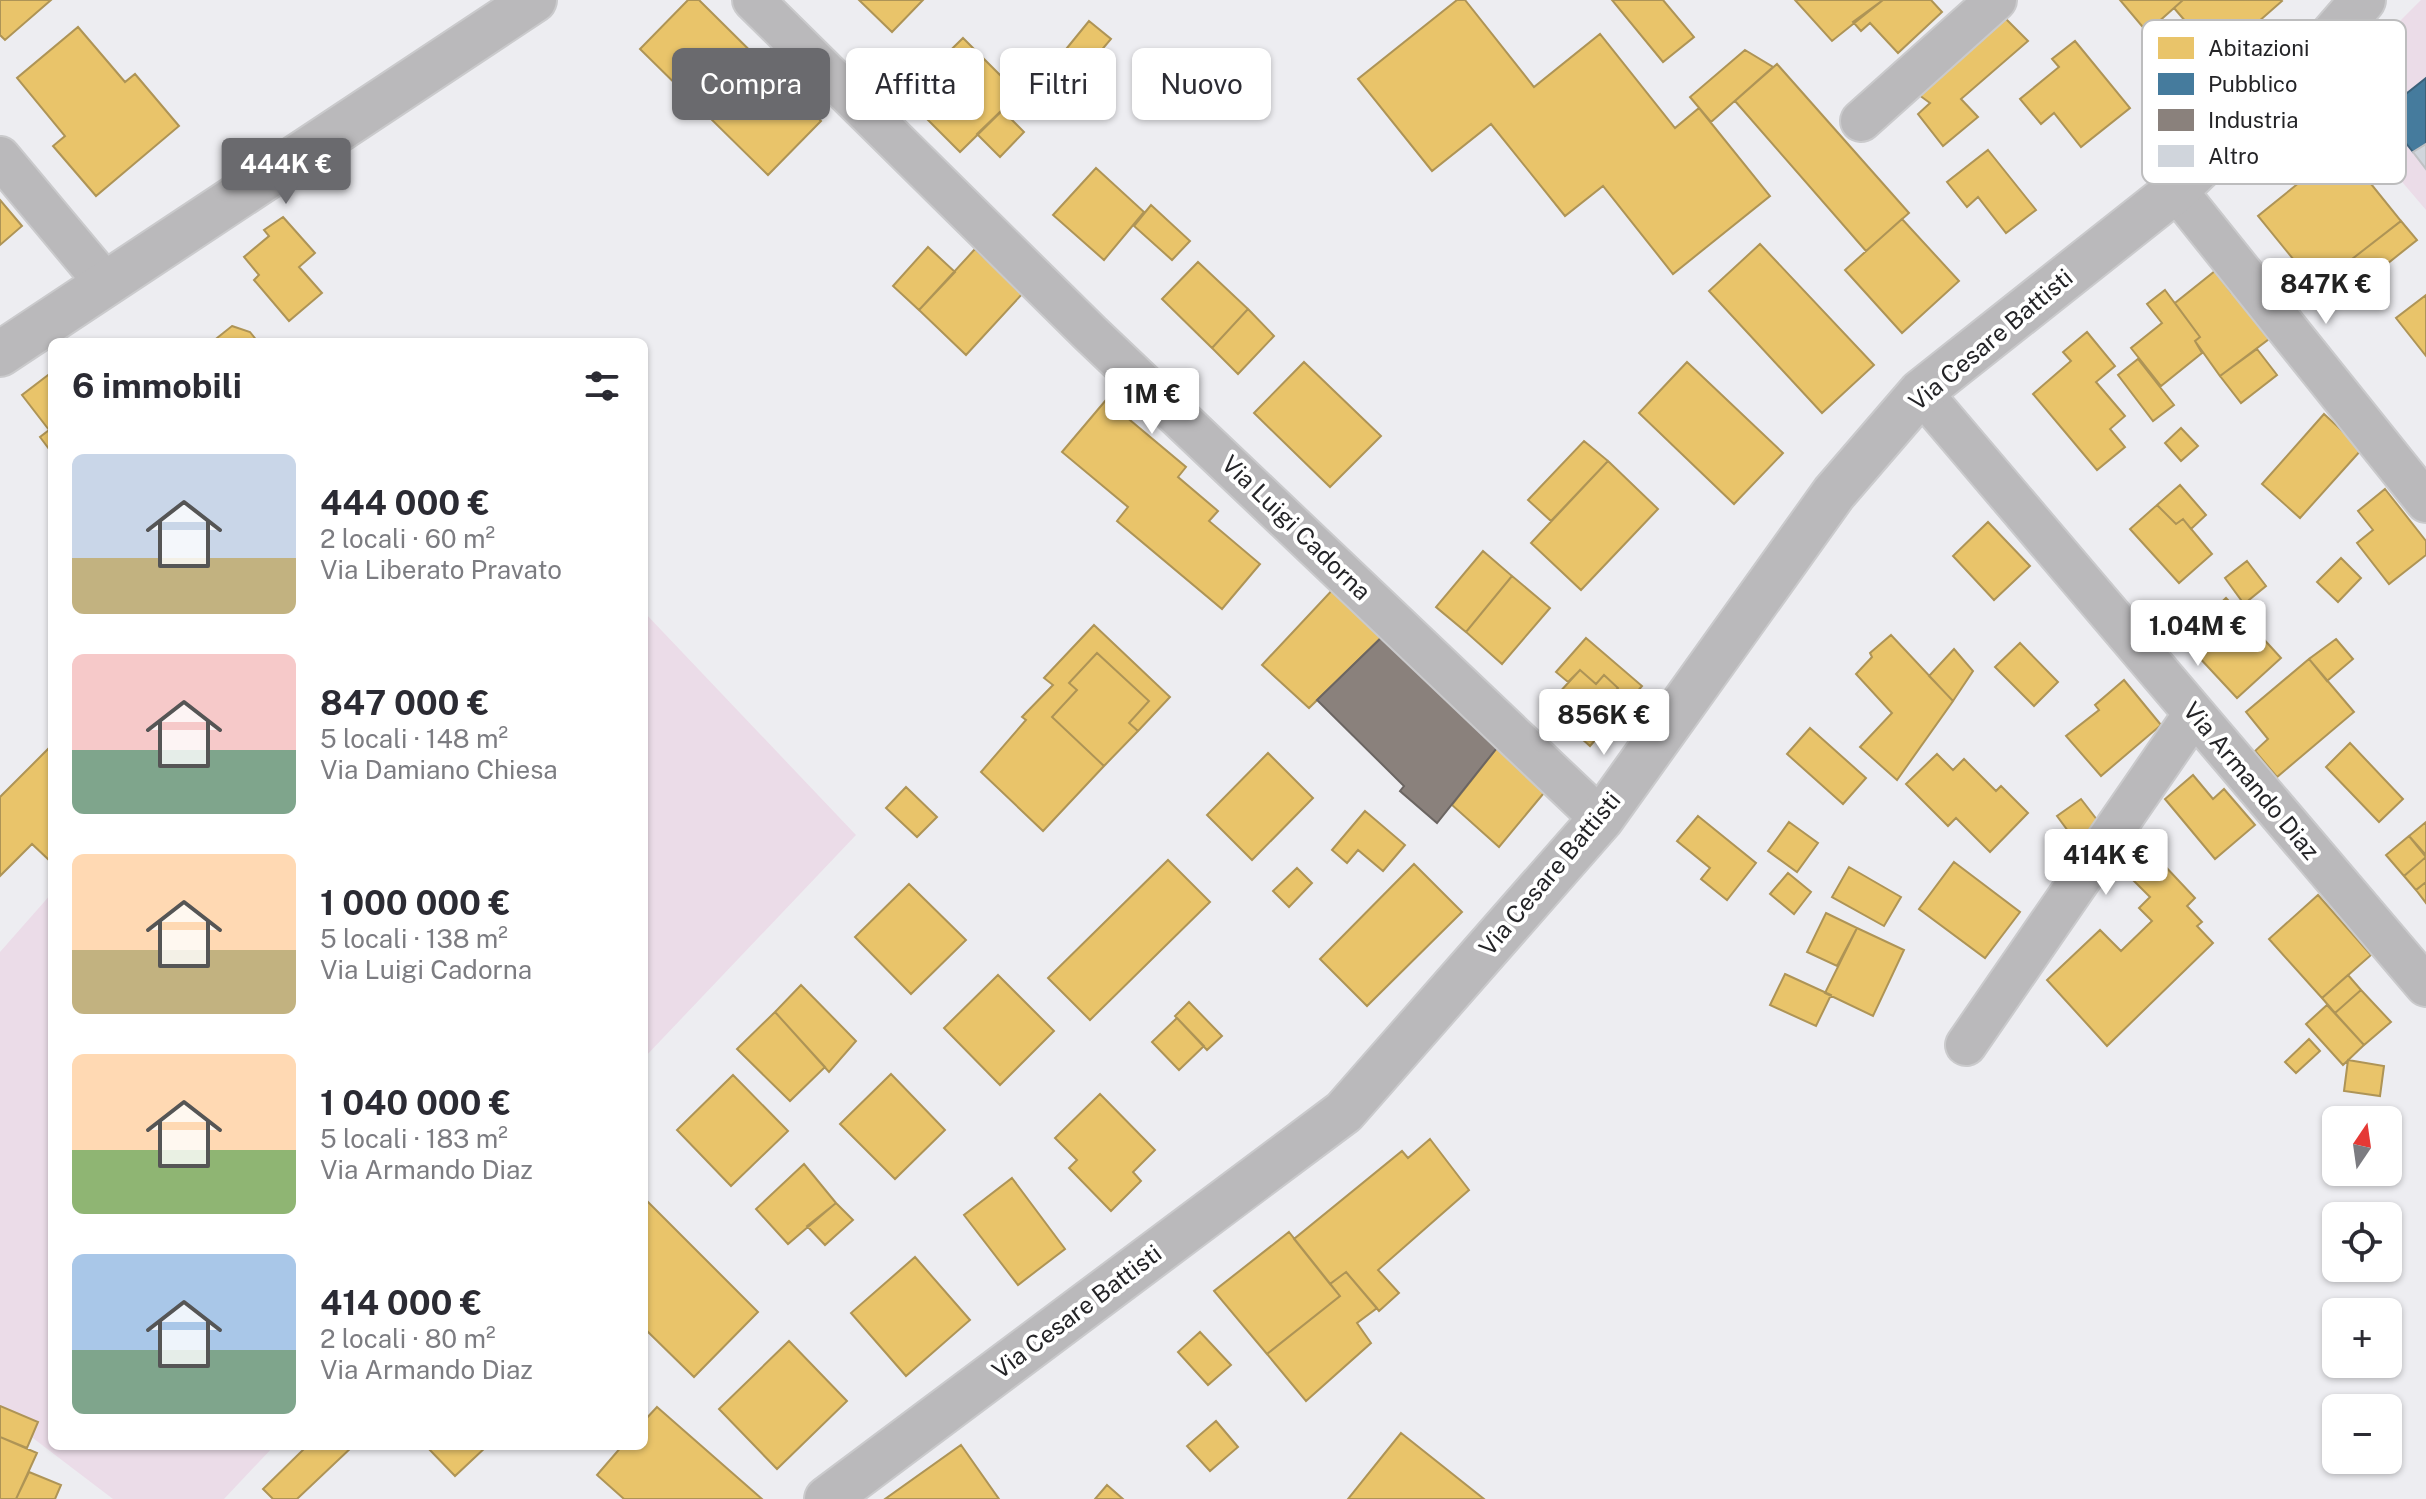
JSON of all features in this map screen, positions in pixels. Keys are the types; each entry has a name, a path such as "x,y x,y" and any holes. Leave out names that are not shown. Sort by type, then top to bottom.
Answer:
{"street":[{"path":"0,354 534,0"},
{"name":"Via Luigi Cadorna","path":"753,0 1090,333 1601,819"},
{"path":"1861,121 1996,0"},
{"name":"Via Cesare Battisti","path":"2346,20 2363,0"},
{"path":"0,157 106,284"},
{"name":"Via Cesare Battisti","path":"827,1499 1344,1112 1601,819 1834,493 1921,392 2182,184"},
{"path":"2176,190 2426,502"},
{"name":"Via Armando Diaz","path":"1921,392 2426,986"},
{"path":"1966,1045 2194,714"}],"shaded area":[{"path":"2421,0 2426,0 2426,210 2404,184 2406,20 2401,20"},
{"path":"648,616 856,835 648,1054"},
{"path":"48,898 48,1450 0,1413 0,952"},
{"path":"49,1450 270,1450 224,1499 113,1499"}],"building: Abitazioni":[{"path":"0,0 51,0 5,40 0,35"},
{"path":"688,0 699,0 747,48 672,48 672,80 640,49"},
{"path":"859,0 923,0 892,32"},
{"path":"1457,0 1465,0 1534,87 1600,34 1675,128 1699,108 1770,196 1673,274 1603,186 1565,216 1491,124 1432,171 1358,79"},
{"path":"1612,0 1663,0 1694,37 1663,62"},
{"path":"1795,0 1883,0 1832,41"},
{"path":"1883,0 1931,0 1942,12 1898,53 1870,23 1861,31 1853,22"},
{"path":"2120,0 2183,0 2160,20 2142,20 2142,26"},
{"path":"2183,0 2282,1 2260,20 2184,20 2174,8"},
{"path":"2005,18 2028,41 1961,99 1978,117 1943,146 1918,114 1930,103 1919,95"},
{"path":"1089,21 1111,39 1103,48 1067,48"},
{"path":"78,27 125,82 135,74 179,126 96,196 53,146 65,136 17,78"},
{"path":"963,38 973,48 953,48"},
{"path":"2075,41 2130,108 2081,147 2054,113 2041,124 2020,99 2059,67 2052,59"},
{"path":"1745,50 1773,67 1711,122 1690,97"},
{"path":"984,59 1000,75 1000,113 960,152 928,120 984,120"},
{"path":"1777,64 1909,213 1866,251 1735,101"},
{"path":"1000,112 1000,120 1012,120 1024,132 1000,157 977,134"},
{"path":"712,120 820,120 768,175"},
{"path":"1988,150 2036,210 2006,233 1978,197 1967,207 1947,182"},
{"path":"1096,168 1144,212 1104,260 1053,215"},
{"path":"2298,184 2371,184 2401,221 2316,287 2258,216"},
{"path":"0,200 22,226 0,245"},
{"path":"1151,205 1190,241 1172,260 1134,226"},
{"path":"283,217 315,253 299,267 322,293 289,321 254,280 259,275 244,257 269,236 264,230"},
{"path":"1902,219 1959,281 1902,333 1845,270"},
{"path":"2401,221 2417,240 2332,308 2316,287"},
{"path":"1760,244 1874,365 1822,413 1709,291"},
{"path":"928,247 955,272 919,310 893,286"},
{"path":"975,249 1023,293 966,355 919,310"},
{"path":"1198,262 1248,309 1212,348 1162,299"},
{"path":"2215,271 2231,292 2236,288 2262,321 2258,325 2269,339 2220,376 2195,341 2200,337 2175,303"},
{"path":"2165,290 2200,337 2195,341 2202,353 2161,386 2131,348 2162,323 2147,304"},
{"path":"2426,295 2426,356 2396,318"},
{"path":"1248,309 1274,336 1238,374 1212,348"},
{"path":"232,326 250,332 255,338 217,338"},
{"path":"2087,332 2115,366 2096,382 2125,416 2110,429 2125,447 2097,470 2033,394 2071,361 2063,352"},
{"path":"2257,349 2277,375 2241,403 2220,376"},
{"path":"2138,359 2174,405 2153,421 2118,375"},
{"path":"1304,362 1381,436 1330,487 1254,413"},
{"path":"1687,362 1783,453 1734,504 1639,413"},
{"path":"48,375 48,429 22,395"},
{"path":"1106,400 1186,467 1178,477 1218,511 1209,521 1260,564 1222,609 1117,521 1128,507 1062,452"},
{"path":"2324,414 2362,449 2300,518 2262,484"},
{"path":"2181,428 2198,446 2181,461 2165,443"},
{"path":"48,431 48,448 40,437"},
{"path":"1584,441 1608,461 1551,521 1528,500"},
{"path":"1608,461 1658,509 1581,590 1531,543"},
{"path":"2180,485 2206,515 2191,529 2183,519 2176,524 2157,505"},
{"path":"2385,489 2426,541 2426,555 2389,584 2357,543 2373,530 2358,511"},
{"path":"2157,505 2176,524 2183,519 2212,554 2179,583 2130,529"},
{"path":"1988,522 2030,566 1994,600 1953,556"},
{"path":"1483,551 1512,576 1466,632 1436,607"},
{"path":"2341,558 2361,578 2338,602 2317,582"},
{"path":"2247,561 2266,586 2244,604 2225,578"},
{"path":"1512,576 1550,608 1502,664 1466,632"},
{"path":"1337,585 1386,633 1309,708 1262,665"},
{"path":"2226,598 2281,658 2237,698 2182,639"},
{"path":"1094,625 1170,697 1138,731 1129,723 1149,701 1097,653 1069,683 1077,690 1052,717 1104,766 1043,831 981,772 1026,720 1022,717 1053,685 1044,678"},
{"path":"1891,635 1953,701 1897,780 1860,747 1892,713 1856,674 1872,657 1870,653"},
{"path":"1586,638 1642,686 1623,708 1610,697 1618,688 1604,675 1596,684 1580,670 1568,682 1556,672"},
{"path":"2336,639 2353,659 2327,681 2309,659"},
{"path":"2020,643 2058,682 2034,706 1995,667"},
{"path":"1954,649 1973,671 1953,701 1929,676"},
{"path":"1097,653 1149,701 1129,723 1138,731 1104,766 1052,717 1077,690 1069,683"},
{"path":"2309,659 2354,712 2277,777 2255,751 2268,739 2246,712"},
{"path":"1580,670 1596,684 1604,675 1618,688 1610,697 1623,708 1590,746 1546,707"},
{"path":"2124,680 2161,725 2101,776 2066,736 2099,710 2095,705"},
{"path":"1810,728 1866,778 1843,804 1787,754"},
{"path":"2350,743 2403,799 2379,822 2326,767"},
{"path":"1500,744 1548,788 1499,847 1452,805"},
{"path":"48,749 48,859 32,844 0,876 0,797"},
{"path":"1268,753 1313,798 1252,860 1207,815"},
{"path":"1937,754 1953,770 1964,759 1996,791 2001,786 2028,813 1990,852 1956,818 1948,826 1906,784"},
{"path":"2193,775 2213,799 2224,789 2255,825 2215,859 2165,799"},
{"path":"906,787 937,817 917,837 886,808"},
{"path":"2081,799 2101,825 2077,843 2057,816"},
{"path":"1365,811 1405,845 1383,871 1358,850 1347,863 1332,850"},
{"path":"1698,816 1756,863 1727,900 1701,879 1710,868 1677,841"},
{"path":"1789,822 1818,843 1797,872 1768,851"},
{"path":"2426,822 2426,855 2409,836"},
{"path":"2409,836 2426,857 2404,876 2386,855"},
{"path":"2147,847 2195,898 2187,906 2202,922 2197,926 2213,943 2107,1046 2047,980 2100,930 2121,951 2152,921 2139,908 2150,897 2123,870"},
{"path":"2426,857 2426,882 2416,890 2404,876"},
{"path":"1168,860 1210,902 1090,1020 1048,978"},
{"path":"1954,862 2020,912 1985,958 1919,909"},
{"path":"1414,864 1462,912 1367,1006 1320,959"},
{"path":"1849,867 1901,897 1884,926 1832,897"},
{"path":"1297,868 1312,883 1289,907 1273,891"},
{"path":"1788,873 1811,892 1794,914 1770,894"},
{"path":"2426,882 2426,903 2416,890"},
{"path":"909,884 966,940 911,994 855,937"},
{"path":"2318,895 2371,955 2322,998 2269,939"},
{"path":"1826,913 1857,928 1837,966 1807,952"},
{"path":"1857,928 1904,950 1873,1016 1825,993"},
{"path":"1785,974 1831,995 1816,1026 1770,1005"},
{"path":"998,975 1054,1031 1000,1085 944,1028"},
{"path":"2348,975 2361,990 2335,1013 2322,998"},
{"path":"801,985 856,1041 829,1072 775,1012"},
{"path":"2361,990 2391,1022 2364,1045 2335,1013"},
{"path":"1189,1002 1222,1036 1207,1050 1175,1016"},
{"path":"2327,1005 2364,1045 2343,1065 2306,1024"},
{"path":"775,1012 825,1067 790,1101 737,1049"},
{"path":"1177,1018 1204,1046 1179,1070 1152,1042"},
{"path":"2309,1039 2320,1051 2296,1073 2285,1062"},
{"path":"2348,1060 2384,1066 2380,1096 2344,1091"},
{"path":"891,1074 945,1130 895,1179 840,1124"},
{"path":"733,1075 788,1131 731,1186 677,1130"},
{"path":"1100,1094 1155,1150 1133,1172 1141,1181 1111,1211 1069,1168 1077,1160 1055,1138"},
{"path":"1430,1139 1469,1190 1378,1270 1399,1293 1379,1311 1346,1272 1330,1284 1294,1239 1402,1151 1408,1158"},
{"path":"804,1164 836,1203 788,1244 756,1209"},
{"path":"1012,1178 1065,1249 1018,1285 964,1215"},
{"path":"648,1202 758,1312 694,1377 648,1332"},
{"path":"836,1203 853,1220 825,1245 807,1226"},
{"path":"1289,1232 1340,1296 1267,1354 1214,1291"},
{"path":"915,1257 970,1320 906,1376 851,1313"},
{"path":"1346,1272 1377,1308 1357,1323 1371,1343 1306,1401 1267,1354 1340,1296 1330,1284"},
{"path":"1200,1332 1231,1365 1208,1385 1178,1352"},
{"path":"789,1341 847,1401 777,1469 719,1409"},
{"path":"0,1406 38,1422 27,1448 0,1437"},
{"path":"657,1407 762,1499 624,1499 597,1475 619,1450 648,1450 648,1417"},
{"path":"1216,1421 1238,1447 1210,1471 1187,1446"},
{"path":"1401,1433 1484,1499 1348,1499"},
{"path":"0,1437 37,1453 16,1499 0,1499"},
{"path":"961,1445 999,1499 885,1499"},
{"path":"303,1450 349,1450 297,1499 273,1499 263,1489"},
{"path":"430,1450 483,1450 455,1476"},
{"path":"29,1472 61,1485 55,1499 16,1499"},
{"path":"1107,1485 1123,1499 1095,1499"}],"building: Pubblico":[{"path":"2426,78 2426,144 2413,152 2406,143 2406,94"}],"building: Industria":[{"path":"1386,633 1500,744 1437,823 1400,791 1404,786 1317,700"}],"building: Altro":[{"path":"2426,144 2426,169 2413,152"}]}
